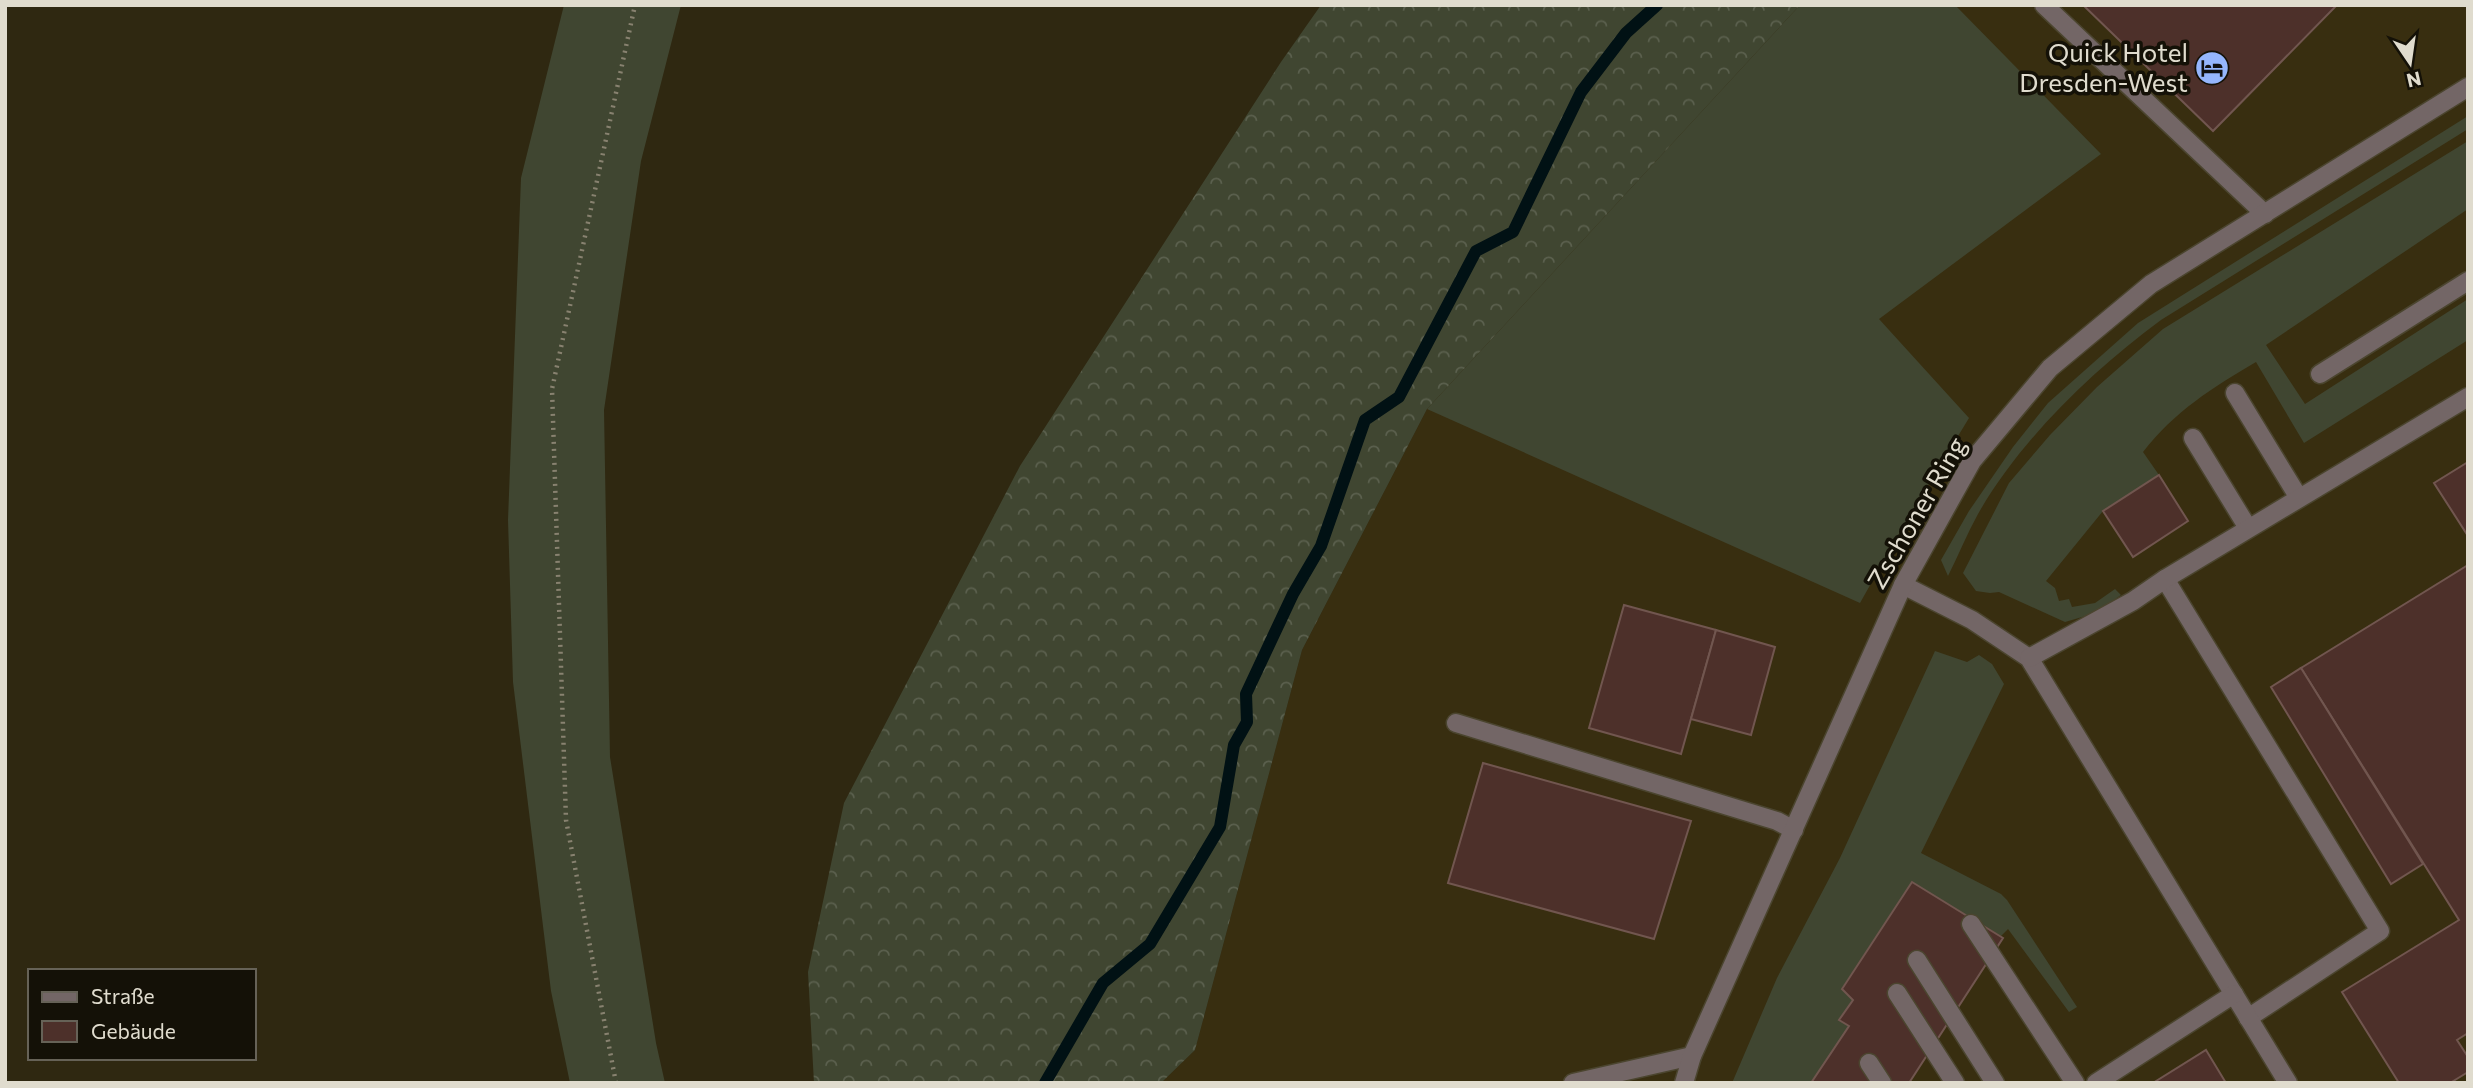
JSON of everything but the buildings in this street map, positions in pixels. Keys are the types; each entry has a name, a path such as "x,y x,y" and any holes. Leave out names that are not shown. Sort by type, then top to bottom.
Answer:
{"street":[{"path":"2044,5 2265,214"},
{"name":"Zschoner Ring","path":"1684,1083 1692,1056 1903,585 1972,461 2050,368 2151,284 2468,87"},
{"path":"2320,374 2468,281"},
{"path":"2235,393 2299,498"},
{"path":"2029,658 2133,601 2248,528 2468,397"},
{"path":"2193,438 2248,528"},
{"path":"2165,579 2380,931 2248,1018"},
{"path":"1903,585 1972,620 2029,658 2288,1083"},
{"path":"1457,723 1777,821 1794,830"},
{"path":"1971,924 2076,1083"},
{"path":"1917,960 1995,1083"},
{"path":"1897,993 1955,1083"},
{"path":"2096,1083 2234,994"},
{"path":"1573,1083 1692,1056"},
{"path":"1869,1063 1882,1083"}],"path":[{"path":"615,1083 566,820 552,389 635,5"}],"shaded area":[{"path":"1800,5 2468,5 2468,1083 1161,1083 1195,1050 1302,650 1427,409"}],"green space":[{"path":"564,5 681,5 641,161 604,410 610,757 656,1043 665,1083 570,1083 551,991 513,682 508,520 521,178"},
{"path":"1321,5 1800,5 1427,409 1302,650 1195,1050 1161,1083 814,1083 808,972 844,803 1020,466 1281,62"},
{"path":"1800,5 1955,5 2101,154 1879,319 1969,418 1860,603 1427,409"},
{"path":"2468,116 2468,129 2161,320 2109,361 2060,408 2015,459 1978,514 1948,576 1941,560 1969,511 2013,447 2048,403 2138,323"},
{"path":"2468,141 2468,209 2266,345 2305,404 2468,299 2468,340 2304,443 2256,362 2195,401 2155,438 2143,452 2159,475 2103,511 2046,581 2055,588 2059,601 2069,599 2072,607 2095,603 2115,589 2121,595 2096,613 2065,622 1999,592 1976,591 1963,573 2009,483 2050,435 2097,387 2163,329"},
{"path":"1935,651 1967,662 1979,655 1992,664 2004,684 1921,853 2001,894 2077,1007 2069,1012 2008,929 2001,936 1912,882 1842,988 1853,1000 1839,1020 1849,1026 1811,1083 1732,1083 1777,978 1840,858"}],"waterway":[{"path":"1045,1083 1103,983 1150,944 1220,827 1234,745 1247,722 1246,694 1293,594 1321,546 1365,420 1399,397 1476,251 1513,232 1581,92 1626,33 1657,5"}],"place":[{"name":"Quick Hotel Dresden-West","path":"2212,68"}]}
